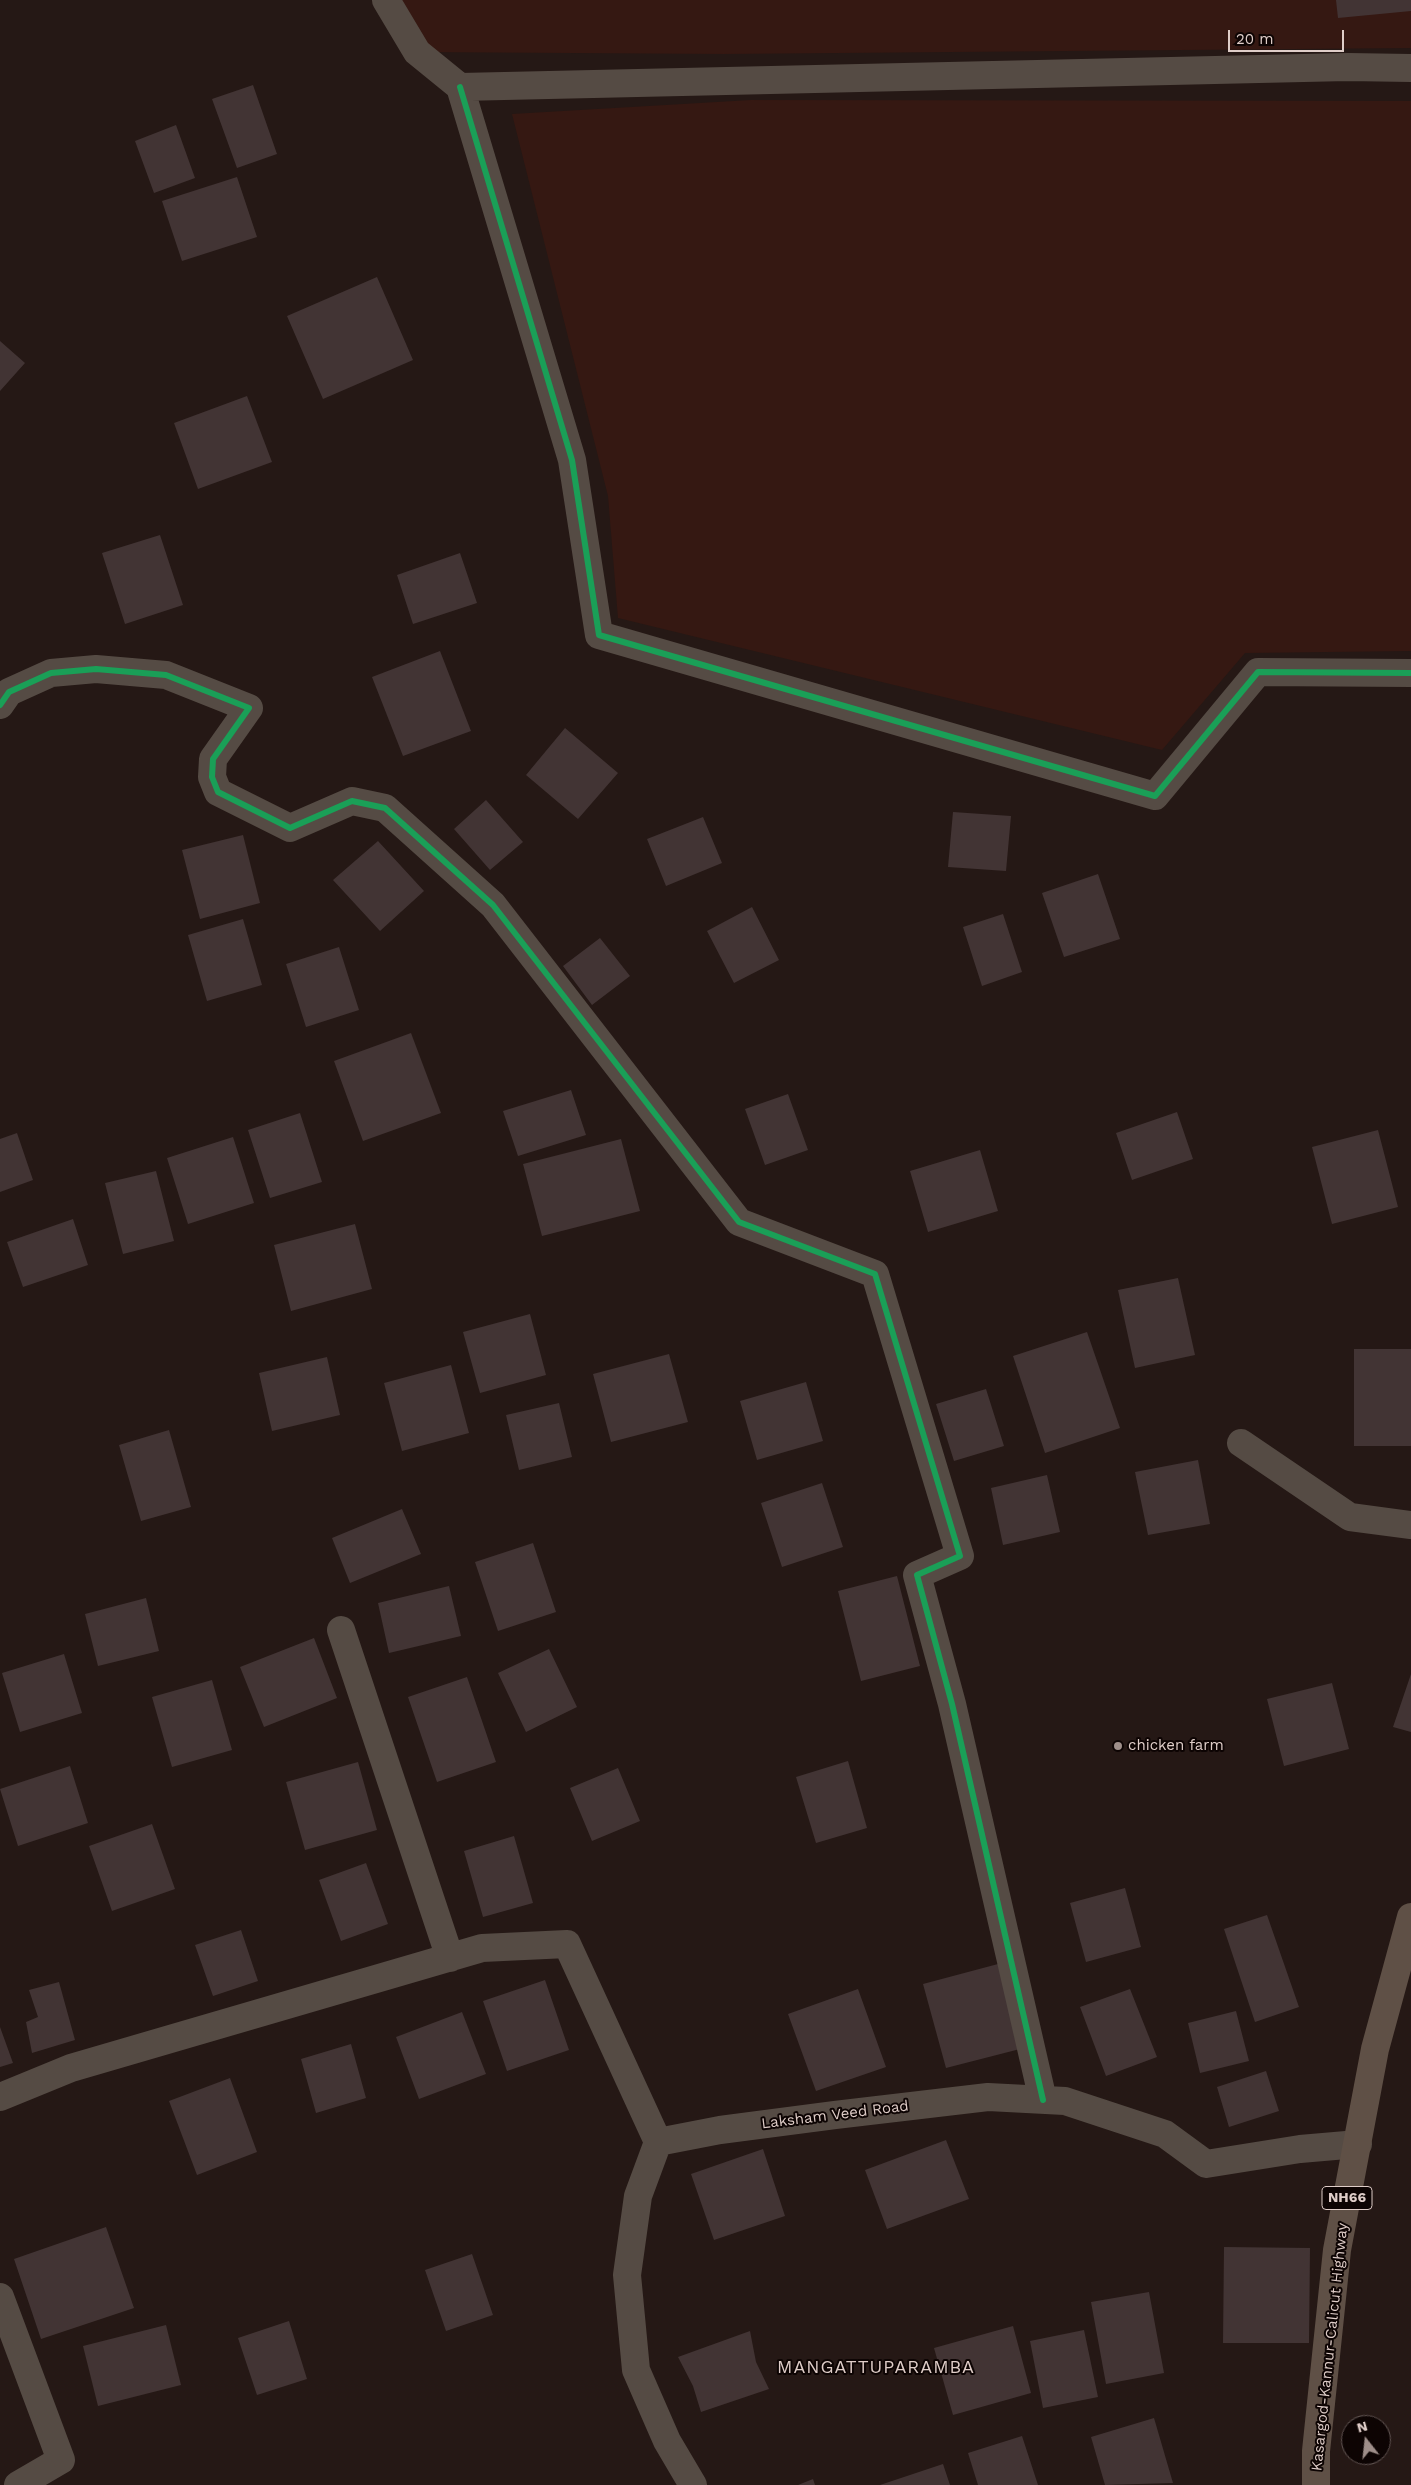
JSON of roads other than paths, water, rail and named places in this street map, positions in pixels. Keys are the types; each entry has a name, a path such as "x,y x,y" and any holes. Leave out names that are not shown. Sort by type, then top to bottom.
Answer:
{"highway":[{"name":"Kasargod-Kannur-Calicut Highway","path":"1316,2485 1316,2451 1337,2250 1375,2049 1411,1917"}],"street":[{"path":"386,0 416,52 460,87 572,460 599,635 1155,796 1258,672 1411,673"},
{"path":"460,87 1348,67 1411,68"},
{"path":"0,705 9,692 51,673 96,669 166,675 249,708 213,759 212,778 218,792 290,828 352,801 386,808 493,905 739,1222 874,1274 960,1556 917,1575 952,1704 1043,2100"},
{"path":"1241,1443 1350,1517 1411,1525"},
{"path":"341,1630 450,1958"},
{"path":"0,2098 72,2068 482,1948 567,1944 658,2142 638,2196 627,2275 636,2370 667,2441 693,2485"},
{"name":"Laksham Veed Road","path":"658,2142 720,2130 988,2097 1065,2101 1165,2134 1206,2164 1300,2149 1358,2144"},
{"path":"0,2297 62,2460 18,2485"}],"place":[{"name":"chicken farm","path":"1118,1746"}],"district":[{"name":"MANGATTUPARAMBA","path":"876,2368"}]}
